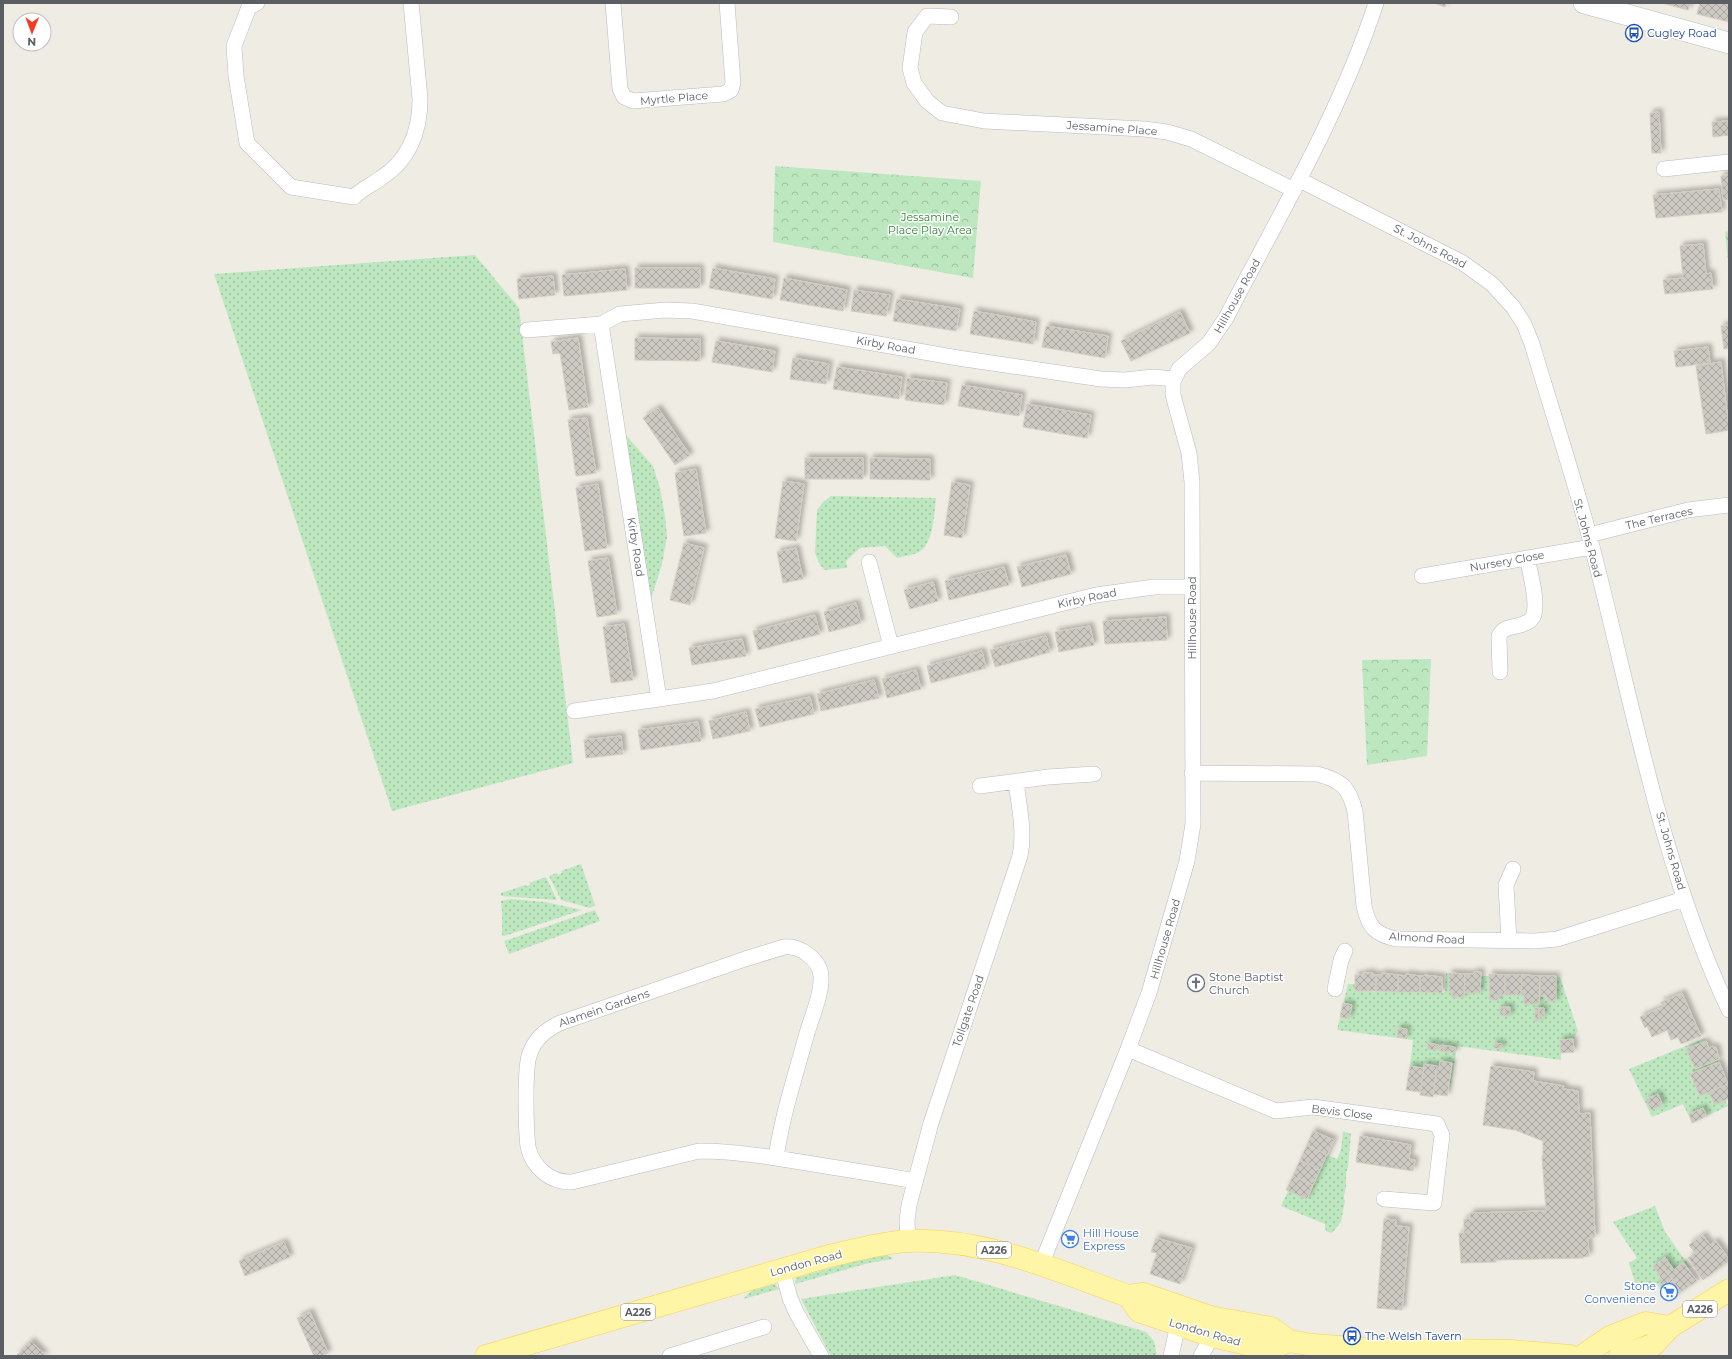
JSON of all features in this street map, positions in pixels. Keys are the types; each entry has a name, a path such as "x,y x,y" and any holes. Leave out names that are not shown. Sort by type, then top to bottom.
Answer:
{"main road":[{"path":"1584,3 1729,43"},
{"name":"London Road","path":"486,1356 782,1270 857,1250 908,1241 945,1242 982,1247 1004,1252 1128,1296 1138,1311 1180,1316 1211,1326 1229,1319 1271,1328 1289,1341 1313,1346 1511,1351 1570,1356"},
{"name":"A226","path":"1620,1356 1653,1345 1670,1327 1729,1290"},
{"name":"A226","path":"1582,1356 1610,1337 1646,1323 1670,1327"}],"street":[{"path":"257,3 249,7 234,46 236,76 247,143 291,187 354,197 359,191 372,185 396,166 409,150 417,131 420,113 420,100 411,3"},
{"name":"Myrtle Place","path":"613,3 620,89 624,97 632,101 723,94 730,91 733,83 727,3"},
{"name":"Hillhouse Road","path":"1041,1265 1045,1251 1128,1050 1149,993 1187,861 1192,830 1191,469 1186,441 1173,395 1172,388 1174,379 1179,369 1204,349 1221,328 1297,185 1350,72 1376,3"},
{"name":"Jessamine Place","path":"951,17 927,16 915,32 910,68 914,83 927,102 942,113 984,121 1144,129 1167,132 1191,139 1297,185"},
{"path":"1664,168 1729,162"},
{"name":"St. Johns Road","path":"1297,185 1463,263 1492,284 1513,307 1524,324 1532,344 1590,541 1632,711 1684,898 1694,929 1729,1010"},
{"name":"Kirby Road","path":"526,330 601,324 620,314 664,310 692,311 958,358 1101,379 1125,380 1153,377 1174,379"},
{"name":"Kirby Road","path":"601,324 659,699"},
{"name":"The Terraces","path":"1590,541 1688,510 1729,505"},
{"name":"Nursery Close","path":"1422,576 1527,558 1590,541"},
{"path":"1500,672 1499,636 1506,628 1526,624 1532,618 1535,609 1527,558"},
{"path":"869,562 891,646"},
{"name":"Kirby Road","path":"574,711 713,691 1096,595 1154,587 1192,587"},
{"name":"Almond Road","path":"1192,773 1317,774 1334,778 1344,787 1352,798 1355,812 1366,919 1373,929 1382,936 1396,939 1509,941 1557,939 1684,898"},
{"path":"980,786 1094,774"},
{"name":"Tollgate Road","path":"908,1241 907,1221 915,1181 935,1108 1020,856 1022,830 1016,782"},
{"path":"1509,941 1506,885 1513,869"},
{"name":"Alamein Gardens","path":"776,1158 788,1102 821,980 819,968 815,960 798,949 784,947 560,1023 542,1034 530,1051 528,1068 528,1147 535,1164 551,1178 559,1181 572,1182 699,1151 718,1151 776,1158 915,1181"},
{"path":"1335,989 1341,960 1345,951"},
{"name":"Bevis Close","path":"1128,1050 1276,1111 1313,1107 1437,1124 1442,1135 1434,1203 1384,1200"},
{"path":"782,1270 790,1298 796,1312 821,1356"},
{"path":"1171,1356 1180,1316"},
{"path":"1201,1356 1211,1326"},
{"path":"670,1356 764,1327"}],"green space":[{"name":"Jessamine Place Play Area","path":"775,166 981,181 973,278 773,242"},
{"path":"1729,231 1729,262 1728,262 1725,232"},
{"path":"475,255 519,308 573,763 392,811 214,274"},
{"path":"617,425 653,466 660,488 665,516 667,537 662,564 647,612"},
{"path":"831,496 936,498 933,525 927,544 918,553 897,558 885,546 860,548 846,561 847,568 825,570 820,565 815,553 817,510 823,502"},
{"path":"1431,659 1427,756 1367,765 1362,660"},
{"path":"581,864 595,905 590,908 561,900 549,876 557,873 558,875 562,873 561,871"},
{"path":"546,877 557,900 501,896 501,893 525,885 530,885 529,883"},
{"path":"511,899 545,902 582,910 504,936 502,935 501,901"},
{"path":"595,910 600,921 509,954 504,941"},
{"path":"1446,973 1449,973 1449,992 1452,992 1452,997 1464,997 1464,993 1480,993 1481,976 1489,976 1490,1000 1498,1000 1498,995 1524,995 1524,1004 1539,1004 1540,996 1547,996 1547,1001 1556,1001 1556,977 1560,977 1578,1031 1573,1039 1574,1052 1561,1053 1561,1060 1457,1046 1451,1086 1449,1086 1452,1063 1440,1061 1439,1069 1437,1069 1437,1066 1424,1064 1424,1068 1410,1066 1413,1040 1337,1030 1348,984 1355,984 1355,991 1442,993 1445,992"},
{"path":"1705,1038 1706,1041 1686,1049 1694,1069 1718,1060 1719,1062 1690,1075 1700,1096 1709,1092 1715,1104 1725,1100 1728,1106 1692,1123 1683,1104 1652,1117 1629,1069"},
{"path":"1343,1131 1351,1134 1348,1167 1346,1173 1345,1201 1341,1222 1332,1233 1325,1229 1325,1224 1281,1206 1288,1191 1307,1199 1327,1155 1337,1159 1341,1150"},
{"path":"1655,1206 1665,1232 1690,1267 1688,1268 1683,1262 1674,1270 1665,1258 1653,1266 1661,1278 1658,1280 1667,1292 1664,1294 1656,1283 1635,1283 1629,1263 1637,1258 1613,1222"},
{"path":"886,1254 893,1259 869,1263 795,1284 796,1278 862,1259"},
{"path":"955,1275 1146,1332 1154,1341 1157,1356 831,1356 801,1299"},
{"path":"775,1284 779,1289 743,1299 751,1291"}],"building":[{"path":"1434,3 1446,3 1445,7"},
{"path":"1662,3 1690,3 1688,10"},
{"path":"1700,3 1729,3 1729,22 1697,14"},
{"path":"1659,112 1661,153 1652,153 1650,113"},
{"path":"1729,121 1729,135 1713,137 1712,122"},
{"path":"1729,175 1729,199 1723,200 1721,176"},
{"path":"1719,189 1722,212 1656,218 1653,195"},
{"path":"1703,244 1706,274 1711,273 1713,289 1665,294 1663,280 1683,278 1680,246"},
{"path":"635,268 700,268 700,288 635,288"},
{"path":"713,268 775,279 772,299 709,288"},
{"path":"625,269 627,290 564,296 562,275"},
{"path":"553,276 555,295 519,299 517,279"},
{"path":"784,278 847,290 843,311 780,300"},
{"path":"854,290 890,295 886,316 851,311"},
{"path":"897,299 960,309 956,331 893,321"},
{"path":"974,311 1036,322 1033,344 970,334"},
{"path":"1180,312 1190,333 1131,361 1121,341"},
{"path":"1729,325 1729,348 1724,349 1721,326"},
{"path":"1046,326 1108,336 1105,358 1042,347"},
{"path":"578,338 588,407 569,410 560,353 553,354 551,342"},
{"path":"635,338 700,339 700,361 635,360"},
{"path":"716,341 775,351 772,372 712,362"},
{"path":"1708,347 1710,363 1676,367 1674,351"},
{"path":"793,358 829,364 826,384 790,379"},
{"path":"1721,362 1729,430 1706,434 1696,366"},
{"path":"837,367 902,377 899,399 833,389"},
{"path":"907,378 947,383 944,405 905,400"},
{"path":"962,385 1022,395 1019,416 958,406"},
{"path":"1027,404 1091,415 1087,438 1023,427"},
{"path":"658,408 690,455 675,465 643,418"},
{"path":"587,418 596,473 576,476 568,420"},
{"path":"805,458 863,458 863,479 805,479"},
{"path":"870,458 930,459 930,480 870,479"},
{"path":"696,469 706,533 684,536 675,473"},
{"path":"783,481 804,484 796,541 775,538"},
{"path":"952,482 970,485 962,538 944,535"},
{"path":"598,484 607,548 585,551 576,488"},
{"path":"684,543 704,548 690,605 670,600"},
{"path":"796,548 803,579 783,583 777,552"},
{"path":"1066,555 1071,574 1022,587 1017,567"},
{"path":"608,558 617,614 597,617 588,561"},
{"path":"1004,567 1009,585 949,600 945,581"},
{"path":"933,582 938,601 910,609 904,590"},
{"path":"856,603 861,623 829,632 824,612"},
{"path":"815,615 820,634 758,650 753,631"},
{"path":"1166,617 1167,640 1105,644 1103,621"},
{"path":"624,624 633,680 611,683 603,627"},
{"path":"1090,626 1094,645 1059,652 1055,632"},
{"path":"1046,636 1050,652 995,667 990,650"},
{"path":"742,639 746,656 692,665 689,648"},
{"path":"982,651 986,668 931,683 927,666"},
{"path":"916,670 921,689 887,698 882,679"},
{"path":"874,680 879,698 821,711 817,694"},
{"path":"810,697 814,714 760,727 755,709"},
{"path":"746,712 750,731 713,739 709,721"},
{"path":"698,722 701,741 641,750 638,730"},
{"path":"621,736 623,754 586,758 584,740"},
{"path":"1474,972 1481,972 1480,993 1464,993 1465,974 1474,974"},
{"path":"1363,973 1373,973 1372,975 1376,975 1376,991 1355,991 1355,975 1363,975"},
{"path":"1382,973 1398,975 1398,992 1376,991 1376,975 1382,975"},
{"path":"1449,973 1465,974 1464,997 1452,997 1452,992 1449,992"},
{"path":"1406,974 1420,976 1420,992 1398,992 1398,975 1406,976"},
{"path":"1489,974 1505,975 1505,995 1498,995 1498,1000 1490,1000"},
{"path":"1505,975 1522,975 1521,995 1505,995"},
{"path":"1522,975 1540,976 1539,1004 1524,1004 1524,995 1521,995"},
{"path":"1420,976 1442,977 1442,993 1420,992"},
{"path":"1540,976 1556,976 1556,1001 1547,1001 1547,996 1540,996"},
{"path":"1682,993 1701,1036 1681,1044 1678,1037 1671,1040 1667,1030 1652,1037 1647,1026 1645,1028 1640,1017 1663,1007 1661,1002"},
{"path":"1343,1003 1352,1005 1349,1019 1340,1017"},
{"path":"1500,1007 1504,1007 1504,1016 1500,1015"},
{"path":"1504,1007 1510,1007 1510,1016 1504,1016"},
{"path":"1535,1008 1539,1008 1539,1021 1535,1021"},
{"path":"1539,1008 1544,1008 1544,1017 1539,1016"},
{"path":"1398,1028 1407,1029 1406,1038 1397,1037"},
{"path":"1573,1039 1574,1052 1561,1053 1560,1040"},
{"path":"1706,1041 1709,1048 1713,1046 1713,1048 1716,1047 1719,1059 1695,1069 1686,1049"},
{"path":"1428,1043 1439,1045 1438,1050 1427,1049"},
{"path":"1494,1043 1502,1044 1502,1049 1494,1048"},
{"path":"1441,1045 1455,1047 1455,1053 1440,1051"},
{"path":"1440,1061 1452,1063 1447,1096 1433,1094 1437,1069 1439,1069"},
{"path":"1719,1062 1728,1084 1700,1096 1690,1074"},
{"path":"1424,1064 1437,1066 1433,1097 1420,1095"},
{"path":"1410,1066 1424,1068 1420,1092 1406,1090"},
{"path":"1491,1066 1534,1072 1533,1081 1564,1086 1563,1089 1578,1091 1579,1114 1590,1113 1595,1237 1588,1238 1589,1256 1583,1258 1496,1260 1496,1262 1461,1263 1459,1233 1464,1233 1464,1219 1470,1219 1470,1213 1546,1211 1542,1156 1543,1141 1515,1130 1483,1125"},
{"path":"1728,1084 1729,1098 1715,1105 1709,1092"},
{"path":"1658,1094 1663,1105 1651,1110 1646,1099"},
{"path":"1703,1108 1707,1116 1692,1123 1689,1114"},
{"path":"1313,1131 1334,1140 1327,1155 1307,1145"},
{"path":"1360,1136 1411,1145 1409,1159 1415,1160 1413,1171 1356,1162"},
{"path":"1307,1145 1327,1155 1320,1170 1300,1160"},
{"path":"1300,1160 1320,1170 1313,1185 1293,1176"},
{"path":"1293,1176 1313,1185 1307,1199 1286,1190"},
{"path":"1384,1219 1396,1220 1396,1226 1409,1227 1402,1310 1377,1308"},
{"path":"1703,1235 1710,1245 1716,1241 1729,1261 1703,1280 1688,1258 1695,1253 1689,1245"},
{"path":"1156,1238 1192,1248 1180,1284 1150,1274 1157,1253 1151,1252"},
{"path":"284,1242 290,1257 245,1276 239,1261"},
{"path":"1665,1257 1674,1270 1683,1262 1697,1281 1681,1292 1659,1262"},
{"path":"1659,1262 1681,1292 1671,1299 1658,1280 1661,1278 1653,1266"},
{"path":"310,1312 328,1353 321,1356 314,1356 297,1318"},
{"path":"31,1341 46,1356 16,1356"}],"place":[{"name":"Cugley Road","path":"1634,33"},
{"name":"Stone Baptist Church","path":"1196,983"},
{"name":"Hill House Express","path":"1070,1239"},
{"name":"Stone Convenience","path":"1669,1292"},
{"name":"The Welsh Tavern","path":"1352,1336"}]}
